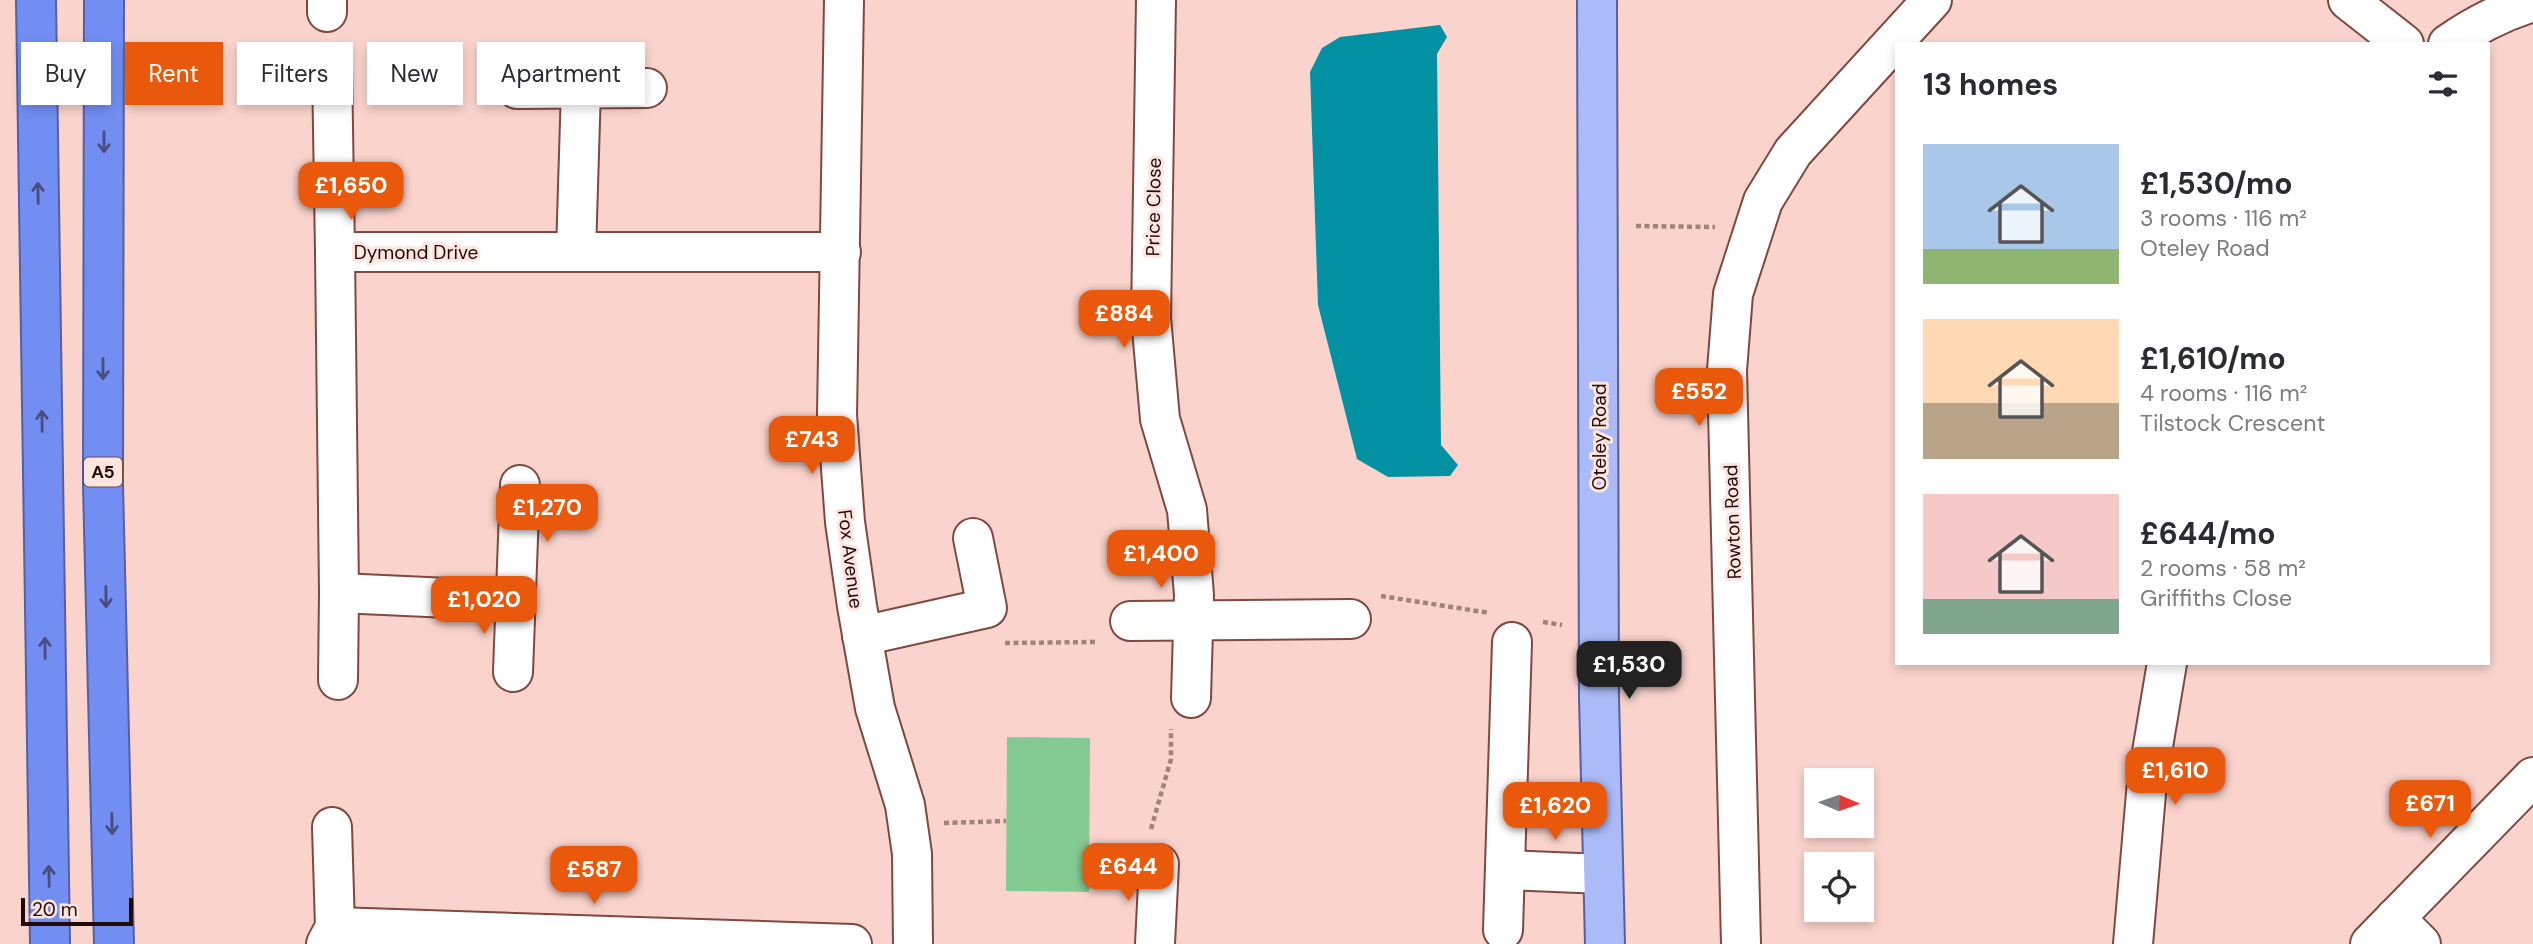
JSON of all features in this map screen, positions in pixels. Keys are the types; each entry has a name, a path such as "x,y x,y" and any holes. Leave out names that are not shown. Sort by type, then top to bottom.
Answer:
{"highway":[{"path":"36,0 50,944"},
{"name":"A5","path":"104,0 103,485 114,944"}],"main road":[{"name":"Oteley Road","path":"1597,0 1599,697 1605,944"}],"street":[{"name":"Fox Avenue","path":"844,0 837,415 845,522 862,636 875,708 905,805 912,854 913,944"},
{"name":"Price Close","path":"1156,0 1151,318 1160,419 1187,510 1194,595 1191,698"},
{"name":"Rowton Road","path":"1741,944 1727,370 1733,295 1763,201 1793,152 1848,88 1932,0"},
{"path":"2348,0 2401,42"},
{"path":"2451,42 2496,16 2533,2"},
{"path":"332,105 335,252"},
{"path":"576,252 580,105"},
{"name":"Dymond Drive","path":"338,680 340,593 335,252 841,252"},
{"path":"513,673 520,485"},
{"path":"862,636 987,608 973,538"},
{"path":"340,593 515,601"},
{"path":"1130,621 1351,619"},
{"path":"1503,939 1511,642"},
{"path":"2133,944 2147,782 2167,665"},
{"path":"2396,935 2533,777"},
{"path":"332,827 330,936 852,944"},
{"path":"1146,850 1155,944"},
{"path":"1506,870 1603,874"}],"path":[{"path":"1623,226 1754,228"},
{"path":"999,644 1118,642 1130,621"},
{"path":"1089,851 1146,850 1171,759 1172,707 1191,698"},
{"path":"943,823 1006,821"}],"green space":[{"path":"1007,737 1090,738 1089,892 1006,891"}],"water":[{"path":"1440,25 1447,37 1437,54 1441,445 1458,465 1450,476 1388,477 1357,459 1318,305 1310,72 1322,48 1340,37"}]}
